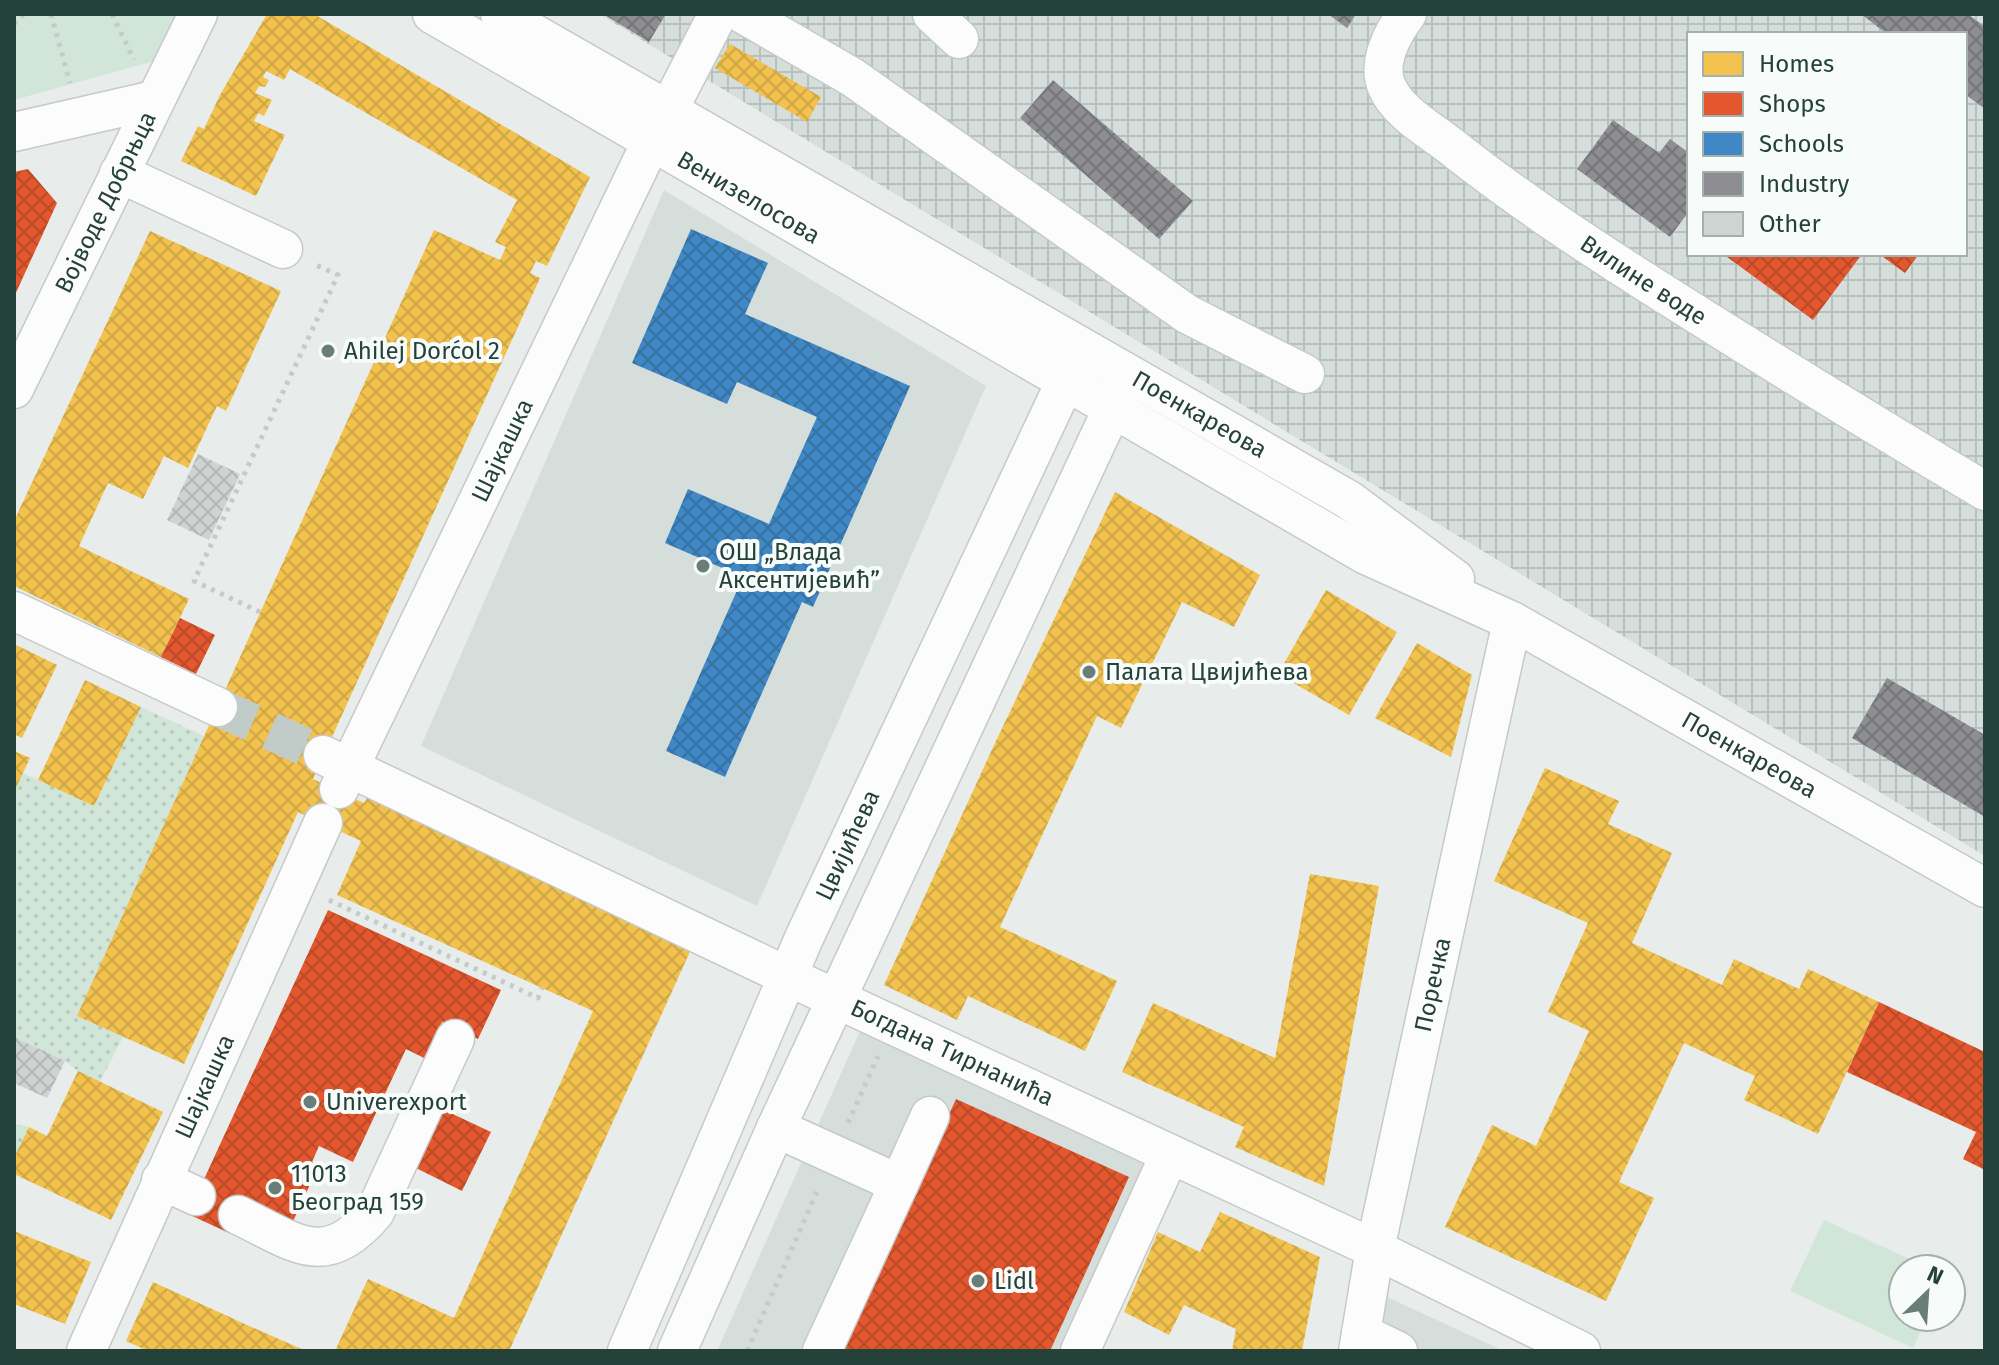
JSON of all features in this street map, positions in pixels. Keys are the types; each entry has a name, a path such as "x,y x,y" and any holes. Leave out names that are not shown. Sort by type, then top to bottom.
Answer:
{"street":[{"name":"Војводе Добрњца","path":"14,389 198,14"},
{"name":"Венизелосова","path":"500,14 659,126 1065,381"},
{"name":"Шајкашка","path":"86,1351 296,884 333,784 659,126 718,14"},
{"path":"743,14 852,77 1187,314 1305,374"},
{"path":"932,14 959,39"},
{"name":"Вилине воде","path":"1407,14 1397,27 1383,65 1387,87 1402,107 1511,195 1796,378 1985,491"},
{"name":"Венизелосова","path":"453,19 1083,346"},
{"path":"14,132 154,100"},
{"path":"119,173 283,249"},
{"name":"Поенкареова","path":"1083,346 1349,500 1512,621"},
{"name":"Цвијићева","path":"627,1351 787,976 1083,346"},
{"path":"677,1351 776,1128 1129,373"},
{"name":"Поенкареова","path":"1065,381 1366,555 1512,621 1985,888"},
{"path":"14,611 218,707"},
{"name":"Поречка","path":"1359,1342 1387,1255 1512,621"},
{"name":"Богдана Тирнанића","path":"333,784 787,976 1387,1255 1581,1351"},
{"path":"238,1215 306,1246 325,1248 363,1227 375,1212 404,1127 455,1039"},
{"path":"822,1351 930,1116"},
{"path":"776,1128 899,1184"},
{"path":"1080,1351 1170,1154"},
{"path":"161,1180 196,1196"},
{"path":"1359,1342 1398,1351"}],"path":[{"path":"14,24 24,14"},
{"path":"51,14 79,117"},
{"path":"260,612 194,581 338,275"},
{"path":"296,884 538,998 542,988"},
{"path":"747,1351 892,1024"}],"shaded area":[{"path":"599,14 1985,14 1985,856"},
{"name":"ОШ „Влада Аксентијевић”","path":"664,190 986,386 757,906 421,746"},
{"path":"860,1031 1150,1167 1066,1351 717,1351"},
{"path":"1387,1297 1504,1351 1376,1351"}],"green space":[{"path":"14,14 176,14 154,61 14,100"},
{"path":"141,707 204,736 78,1016 123,1037 100,1082 14,1037 14,792 23,773 94,806"},
{"path":"14,1124 29,1127 14,1158"},
{"path":"1824,1220 1897,1253 1887,1253 1887,1333 1920,1333 1913,1348 1790,1291"}],"building: Homes":[{"path":"267,14 314,14 590,177 547,266 536,261 530,273 540,278 313,779 364,803 367,798 380,803 693,945 509,1351 335,1351 368,1279 454,1318 593,1011 337,895 361,841 298,812 184,1064 77,1016 434,230 500,260 506,247 495,242 517,200 290,69 284,80 266,71 263,77 269,80 265,87 259,86 255,93 272,100 264,116 258,113 254,121 285,135 256,196 181,161 198,126 204,129"},
{"path":"730,44 821,97 807,122 715,68"},
{"path":"150,231 281,291 226,411 217,406 188,468 164,456 143,499 108,483 79,546 189,599 161,657 14,586 14,521"},
{"path":"1115,492 1260,575 1234,627 1182,602 1121,728 1097,716 1000,927 1117,981 1085,1051 968,996 957,1020 884,985"},
{"path":"1326,590 1397,632 1349,715 1278,674"},
{"path":"1417,643 1472,675 1451,757 1375,718"},
{"path":"14,644 57,665 22,738 14,734"},
{"path":"85,680 141,707 94,806 38,780"},
{"path":"14,751 30,758 14,792"},
{"path":"1545,768 1619,801 1608,824 1672,853 1632,943 1722,985 1734,959 1799,989 1808,969 1879,1002 1818,1134 1744,1100 1755,1076 1684,1043 1619,1182 1654,1198 1606,1301 1445,1227 1492,1125 1536,1146 1589,1031 1548,1012 1588,923 1494,881"},
{"path":"1310,874 1379,886 1324,1186 1235,1147 1244,1127 1122,1072 1153,1003 1275,1058"},
{"path":"78,1071 163,1112 111,1220 14,1174 14,1158 29,1127 47,1136"},
{"path":"1220,1212 1320,1257 1302,1351 1232,1351 1236,1329 1184,1305 1169,1335 1124,1312 1158,1232 1200,1252"},
{"path":"14,1231 91,1262 65,1324 14,1304"},
{"path":"153,1282 306,1351 148,1351 126,1341"}],"building: Shops":[{"path":"28,169 57,203 14,297 14,172"},
{"path":"1726,256 1861,256 1813,320"},
{"path":"1882,256 1918,256 1905,273"},
{"path":"180,618 215,635 196,674 161,657"},
{"name":"Univerexport","path":"328,910 501,990 478,1039 442,1022 426,1059 406,1049 353,1162 319,1146 312,1162 319,1165 290,1228 242,1205 229,1233 188,1214"},
{"path":"1879,1002 1985,1052 1985,1170 1963,1159 1976,1132 1847,1072"},
{"name":"Lidl","path":"956,1099 1129,1177 1050,1351 842,1351"},
{"path":"442,1109 491,1132 462,1191 414,1167"}],"building: Schools":[{"path":"691,229 768,263 745,314 910,386 813,607 802,602 725,777 666,751 743,577 665,543 688,489 769,524 817,417 737,382 727,404 632,363"}],"building: Industry":[{"path":"603,14 666,14 649,42"},
{"path":"1328,14 1356,14 1347,28"},
{"path":"1861,14 1968,14 1985,27 1985,109 1967,96 1967,32 1884,32"},
{"path":"1053,80 1193,201 1159,239 1020,118"},
{"path":"1613,120 1659,153 1670,139 1687,152 1687,214 1670,237 1577,169"},
{"path":"1887,678 1985,735 1985,817 1852,738"}],"building: Other":[{"path":"198,454 240,474 209,540 167,520"},
{"path":"14,1037 65,1061 47,1098 14,1083"}],"tunnel":[{"path":"218,707 323,755"}],"place":[{"name":"Ahilej Dorćol 2","path":"328,351"},
{"name":"ОШ „Влада Аксентијевић”","path":"703,566"},
{"name":"Палата Цвијићева","path":"1089,672"},
{"name":"Univerexport","path":"310,1102"},
{"name":"11013 Београд 159","path":"275,1188"},
{"name":"Lidl","path":"978,1281"}]}
